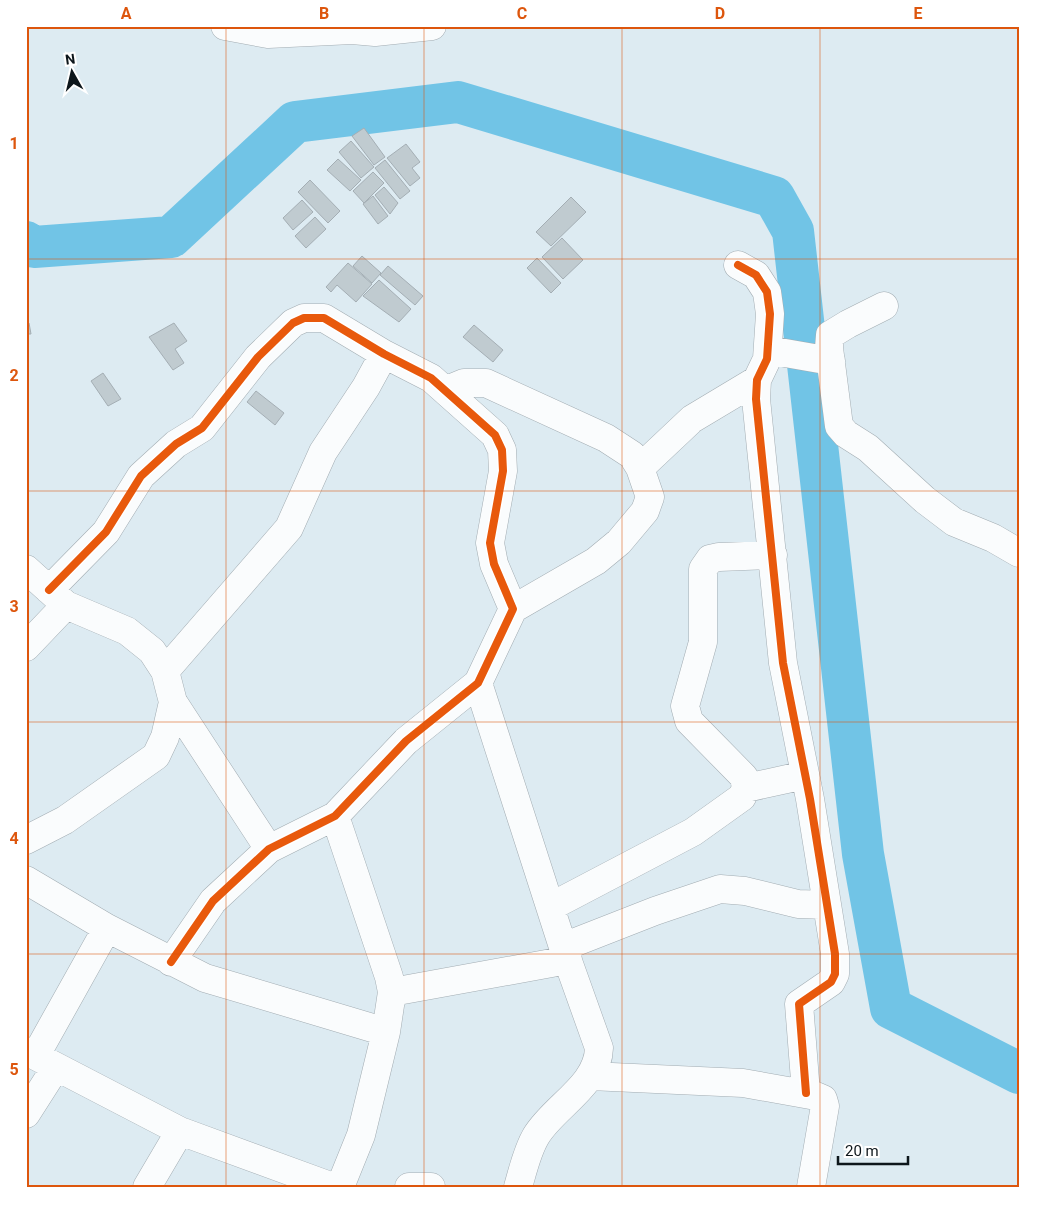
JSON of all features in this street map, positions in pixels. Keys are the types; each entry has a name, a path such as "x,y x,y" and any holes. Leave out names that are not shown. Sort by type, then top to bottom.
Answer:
{"street":[{"path":"224,26 304,34 352,30 383,31 432,26"},
{"path":"738,265 756,276 767,292 770,314 769,351 757,380 756,399 783,663 806,775 835,954 835,974 831,982 798,1004 806,1093"},
{"path":"884,306 834,331 830,335 828,360 838,426 846,434 868,448 925,500 954,522 993,538 1019,553"},
{"path":"26,647 57,598 106,532 141,476 176,444 202,428 258,357 293,323 304,318 324,318 384,354 431,378 447,390 495,435 502,450 503,471 490,543 494,564 514,609"},
{"path":"769,351 828,360"},
{"path":"165,671 289,528 323,452 366,387 384,354"},
{"path":"640,468 692,419 757,380"},
{"path":"171,962 214,901 270,848 335,816 406,741 478,683 514,609 596,561 619,542 645,511 650,497 640,468 632,455 606,438 486,383 464,382 447,390"},
{"path":"552,906 693,832 742,797 746,788 744,777 689,721 685,706 703,642 703,569 710,559 718,557 773,555"},
{"path":"26,569 57,598 127,631 152,651 165,671 173,702 270,848"},
{"path":"478,683 566,953 600,1048 599,1057 590,1076 536,1136 518,1187"},
{"path":"26,840 65,820 156,756 165,737 173,702"},
{"path":"746,788 806,775"},
{"path":"335,816 389,976 392,992 386,1032 361,1135 340,1187"},
{"path":"26,880 107,928 205,978 386,1032"},
{"path":"392,992 566,953 655,911 720,889 745,891 798,904 827,905"},
{"path":"26,1114 39,1058 107,928"},
{"path":"39,1058 180,1131 333,1187"},
{"path":"590,1076 743,1083 806,1093 822,1099 825,1106 812,1187"},
{"path":"147,1187 180,1131"},
{"path":"409,1187 431,1187"}],"building":[{"path":"364,128 385,157 374,165 352,136"},
{"path":"351,141 374,167 361,178 339,152"},
{"path":"406,144 420,162 412,168 420,178 410,186 387,158"},
{"path":"338,159 361,180 350,191 327,170"},
{"path":"385,160 410,191 400,199 375,168"},
{"path":"373,172 384,183 364,203 353,191"},
{"path":"310,180 340,211 328,223 298,192"},
{"path":"384,187 398,203 390,214 375,195"},
{"path":"373,196 388,216 378,224 363,204"},
{"path":"571,197 586,212 551,246 536,232"},
{"path":"302,200 313,212 293,230 283,218"},
{"path":"315,217 326,229 306,248 295,236"},
{"path":"562,238 583,260 563,279 542,257"},
{"path":"362,256 381,273 372,283 353,266"},
{"path":"537,258 561,283 551,293 527,268"},
{"path":"348,263 372,284 356,302 337,285 331,292 326,287"},
{"path":"388,266 423,296 415,305 380,275"},
{"path":"379,280 411,309 399,322 363,296"},
{"path":"26,322 29,323 31,334 26,334"},
{"path":"174,323 187,341 175,349 184,363 173,370 149,337"},
{"path":"474,325 503,350 493,362 463,337"},
{"path":"103,373 121,399 108,406 91,381"},
{"path":"256,391 284,413 275,425 247,402"}],"waterway":[{"path":"26,242 34,247 171,237 295,122 458,102 774,197 793,231 863,854 891,1008 1019,1073"}],"cycle path":[{"path":"738,265 756,275 767,292 770,314 767,359 757,380 756,399 783,663 810,799 835,954 835,974 831,982 799,1004 806,1093"},
{"path":"49,590 106,532 141,476 176,444 202,428 258,357 293,323 304,318 324,318 384,354 431,378 495,435 502,450 503,471 490,543 494,564 513,609 478,683 406,741 335,816 269,849 213,901 171,962"}]}
